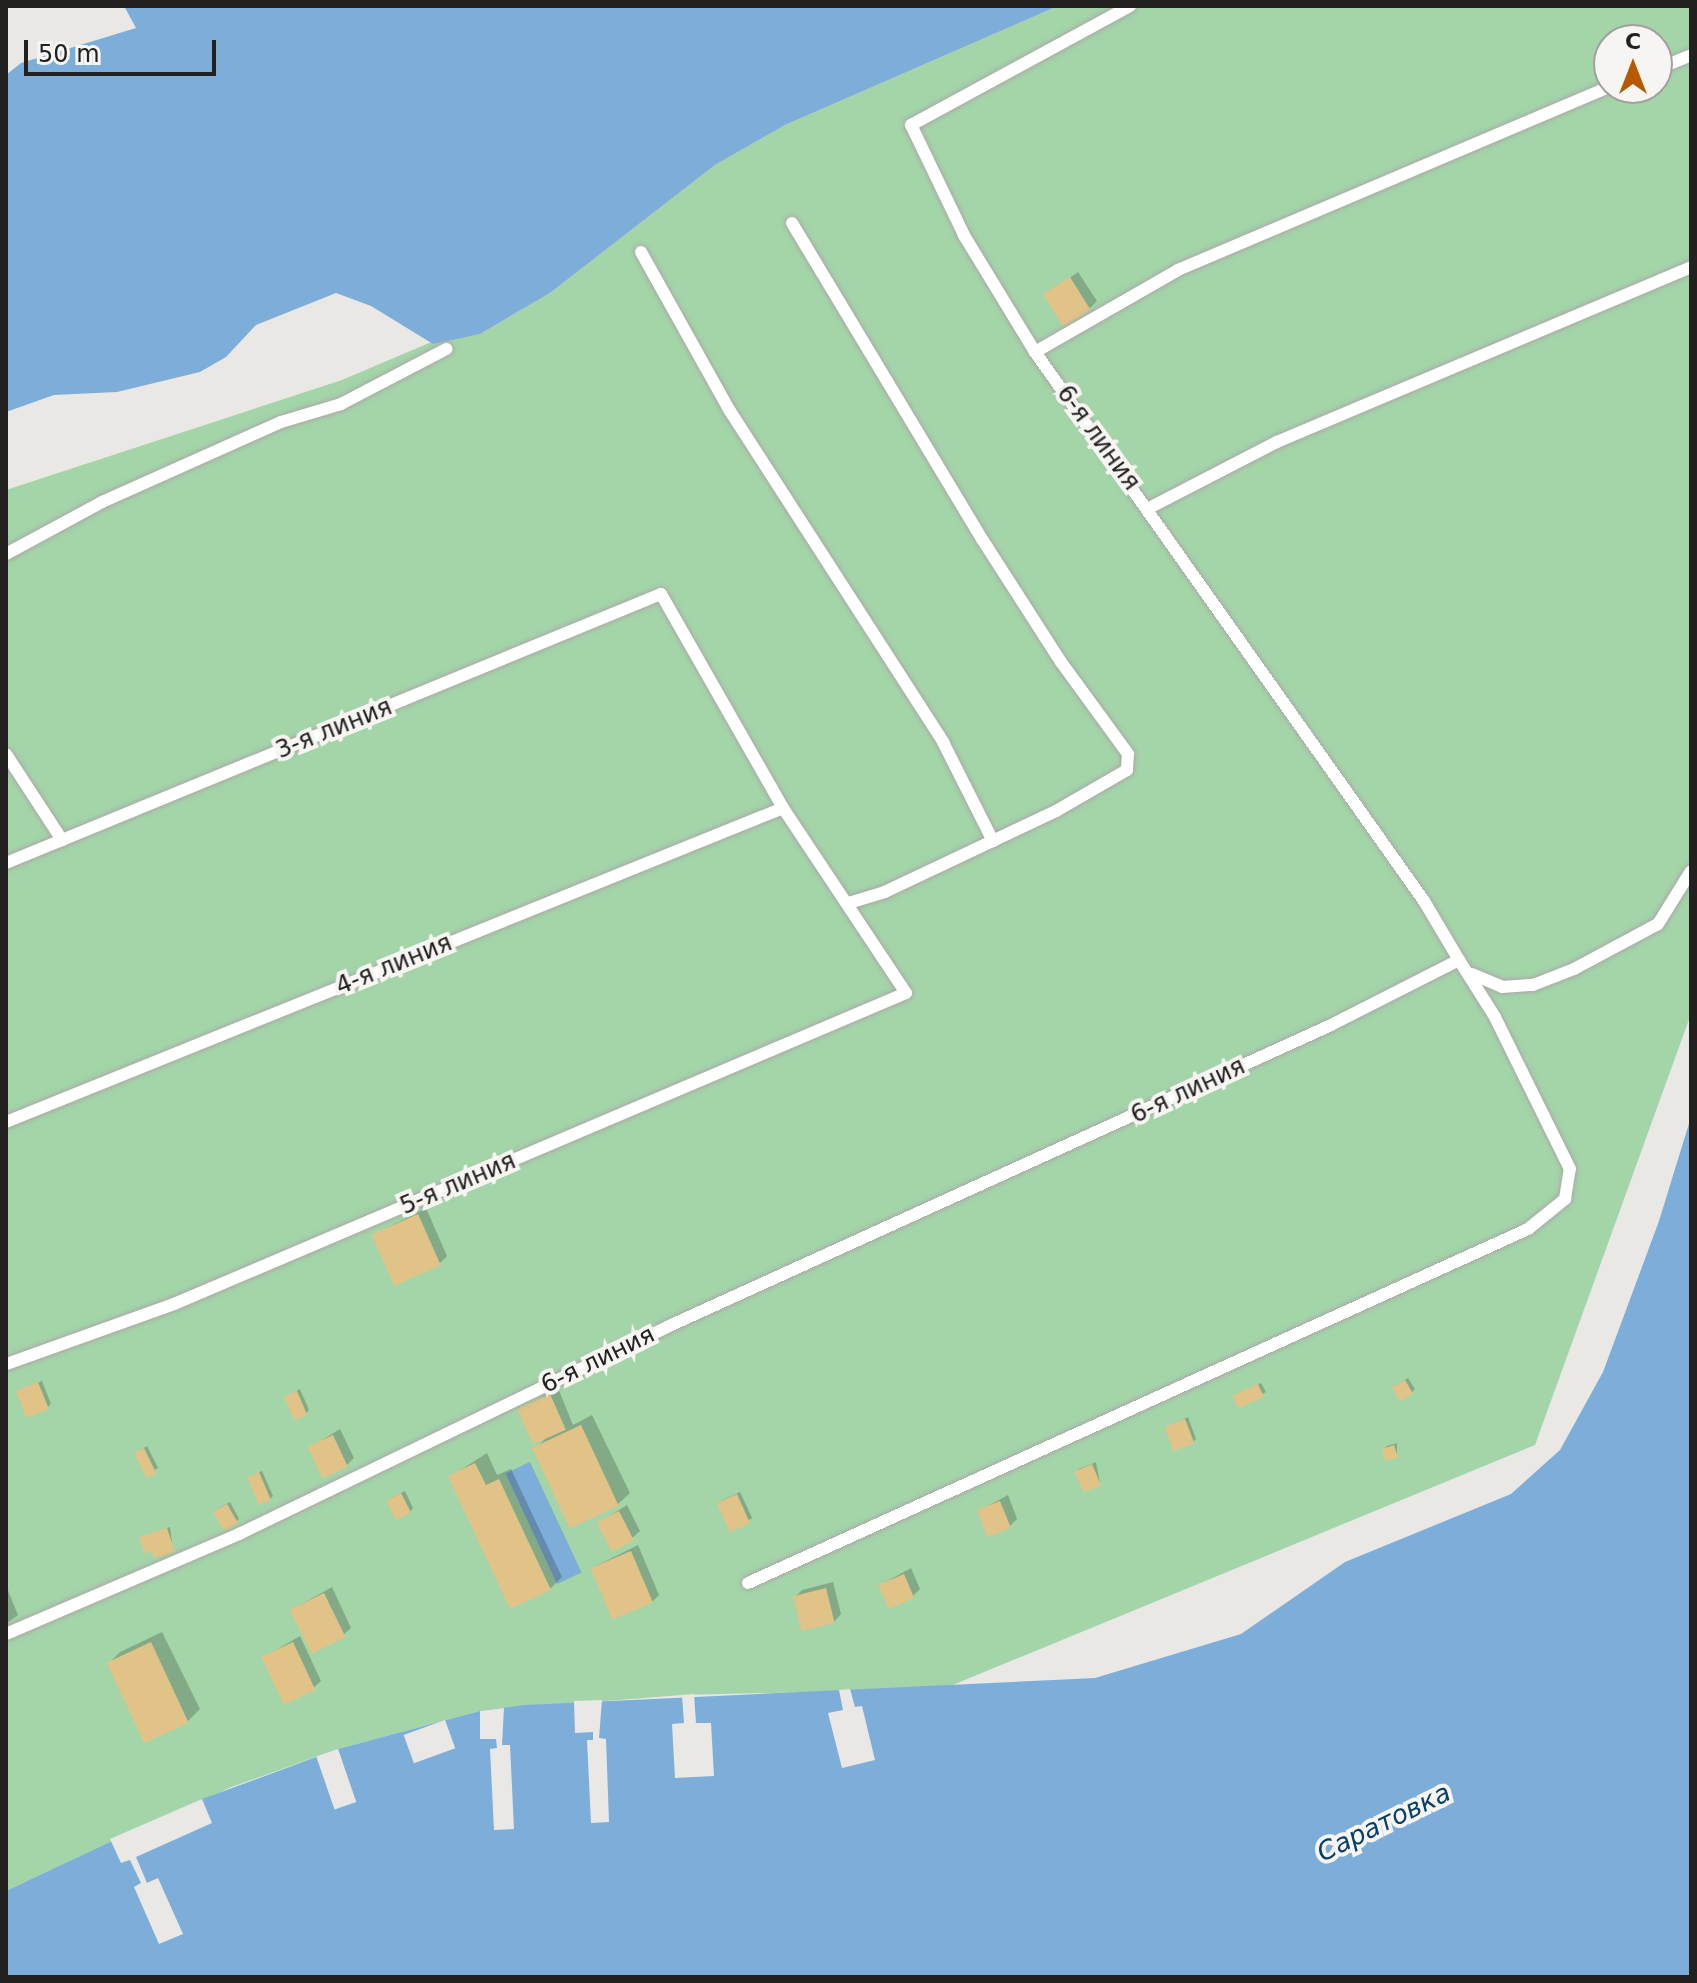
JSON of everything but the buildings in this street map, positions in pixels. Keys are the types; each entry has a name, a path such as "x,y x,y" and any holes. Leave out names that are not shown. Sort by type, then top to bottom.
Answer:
{"lane":[{"name":"6-я линия","path":"6,1634 239,1534 669,1326 1329,1026 1459,960 1424,901 1149,508 1035,352 964,235 911,125 1130,6"},
{"path":"1035,352 1178,270 1593,94"},
{"path":"783,808 849,903 885,892 1104,785 1127,770 1128,754 1061,662 974,526 792,223"},
{"path":"641,252 730,411 943,742 993,841"},
{"path":"1149,508 1277,442 1691,267"},
{"path":"6,554 102,502 281,422 341,404 446,349"},
{"name":"3-я линия","path":"6,863 661,594 783,808"},
{"path":"6,754 62,840"},
{"name":"4-я линия","path":"6,1122 783,808"},
{"path":"1459,960 1479,981 1502,987 1533,985 1636,939 1658,924 1691,871"},
{"name":"5-я линия","path":"6,1364 174,1304 906,993 849,903"},
{"path":"748,1583 1528,1229 1565,1199 1570,1169 1495,1017 1459,960"}],"green space":[{"path":"1058,6 1691,6 1691,1014 1535,1445 943,1689 682,1695 480,1711 338,1749 229,1788 6,1891 6,490 342,380 429,343 480,334 550,293 715,165 785,125"}],"water":[{"path":"124,6 1058,6 785,125 715,165 550,293 480,334 433,344 371,306 336,293 256,325 226,357 200,372 117,392 54,395 6,412 6,75 21,63 136,28"},
{"name":"Саратовка","path":"1691,1117 1691,1977 6,1977 6,1891 202,1799 338,1749 480,1711 525,1705 1095,1678 1241,1634 1345,1562 1511,1494 1560,1450 1603,1372 1659,1221"},
{"path":"530,1462 582,1573 557,1584 506,1473"}],"pier":[{"path":"850,1689 855,1707 862,1706 875,1760 842,1768 828,1713 843,1710 839,1690"},
{"path":"694,1694 696,1723 711,1723 714,1776 675,1778 672,1724 684,1723 682,1695"},
{"path":"602,1700 599,1738 606,1739 609,1822 591,1823 587,1740 593,1740 593,1732 575,1733 574,1701"},
{"path":"504,1708 502,1745 510,1745 514,1829 494,1830 490,1749 497,1748 496,1739 480,1739 480,1711"},
{"path":"445,1720 455,1748 414,1763 404,1735"},
{"path":"338,1749 356,1802 334,1809 316,1756"},
{"path":"202,1799 212,1823 136,1857 147,1883 158,1878 183,1934 159,1944 134,1887 141,1883 130,1860 121,1863 110,1839"}]}
